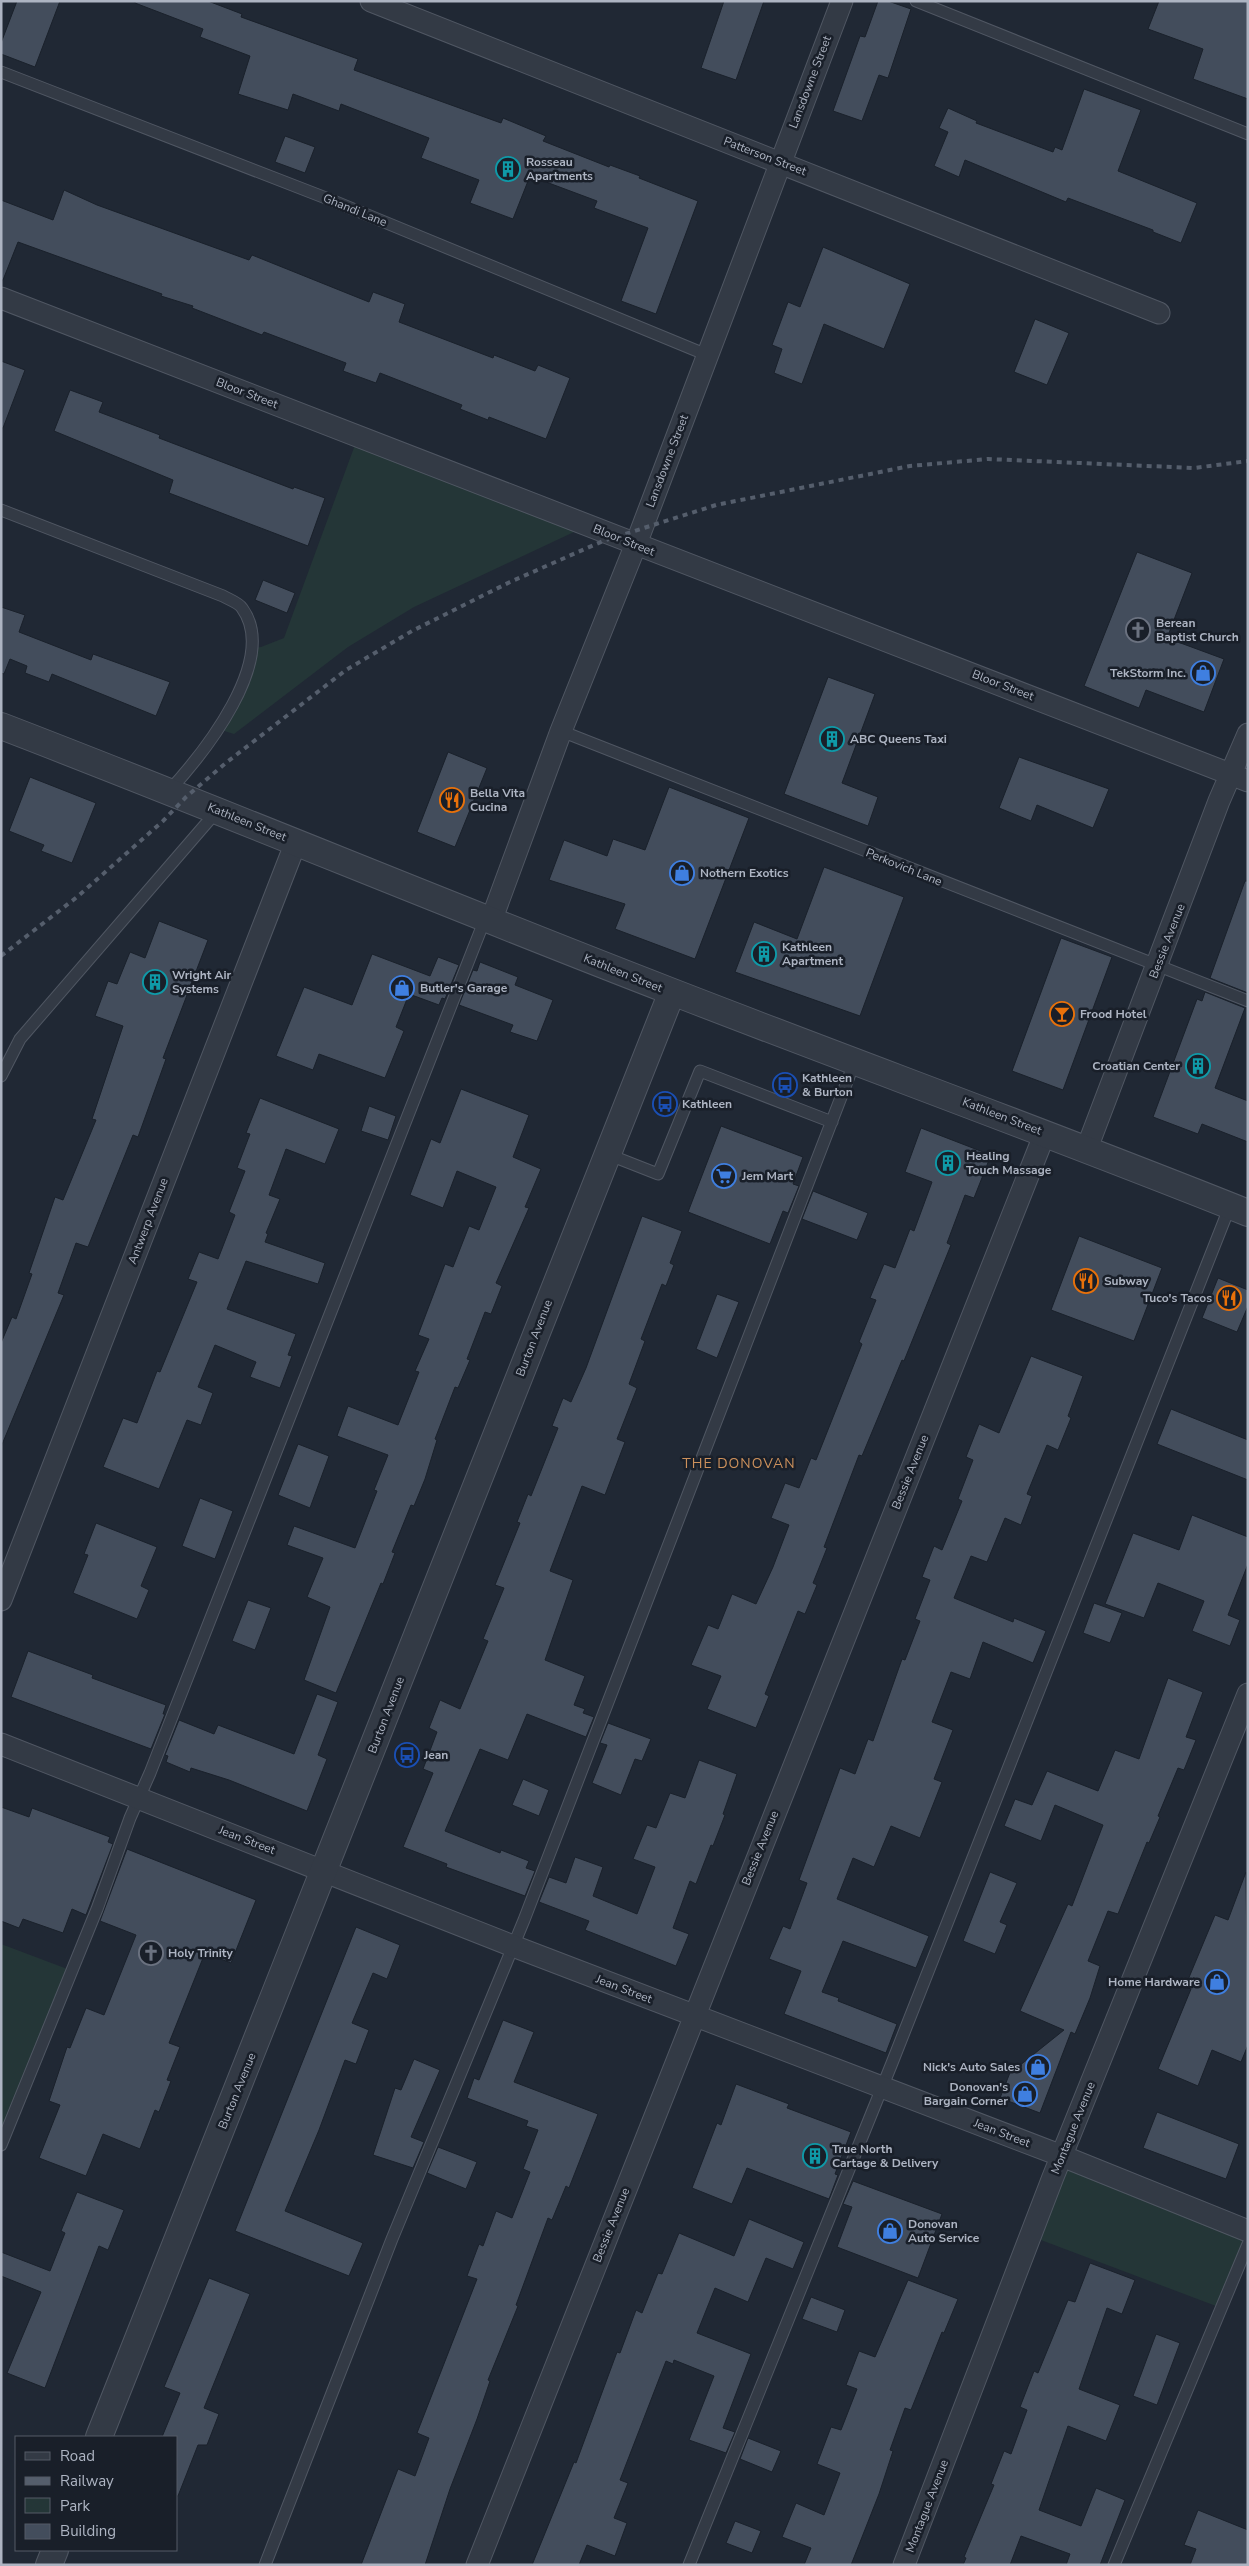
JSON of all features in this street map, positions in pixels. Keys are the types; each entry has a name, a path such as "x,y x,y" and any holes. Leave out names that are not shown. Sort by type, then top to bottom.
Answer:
{"street":[{"name":"Patterson Street","path":"370,1 780,162 1158,314"},
{"name":"Lansdowne Street","path":"488,919 636,544 842,1"},
{"name":"Bloor Street","path":"1,298 1240,777"},
{"name":"Kathleen Street","path":"1,726 218,810 672,992 1087,1148 1239,1210"},
{"name":"Bessie Avenue","path":"1087,1148 1158,967 1219,801 1240,777 1248,734"},
{"name":"Antwerp Avenue","path":"1,1600 296,842"},
{"name":"Burton Avenue","path":"100,2436 672,992"},
{"name":"Bessie Avenue","path":"476,2565 1045,1133"},
{"name":"Montague Avenue","path":"904,2565 1062,2156 1248,1694"},
{"name":"Jean Street","path":"1,1744 325,1870 513,1946 1062,2156 1248,2231"},
{"path":"49,2565 55,2551"}],"lane":[{"path":"916,1 1248,134"},
{"name":"Ghandi Lane","path":"1,72 331,200 707,354"},
{"path":"1,510 223,596 242,607 251,629 250,657 235,702 222,726 200,757 169,791"},
{"name":"Perkovich Lane","path":"561,731 1248,1001"},
{"path":"1,1076 20,1039 218,810"},
{"path":"1,2145 97,1910 130,1818 140,1799 488,919"},
{"path":"265,2565 392,2239 513,1946 856,1061"},
{"path":"607,1154 658,1174 700,1071 832,1122"},
{"path":"689,2565 1239,1210"},
{"path":"1114,2565 1248,2244"}],"green space":[{"path":"359,434 591,524 414,607 348,647 234,734 221,730 252,648 261,647 284,638"},
{"path":"1,1944 70,1970 1,2140"},
{"path":"1064,2155 1248,2229 1224,2309 1033,2237"}],"building":[{"path":"17,1 60,1 35,67 1,54 1,43"},
{"path":"135,1 208,1 242,14 241,17 358,59 354,70 501,123 503,118 546,136 543,141 609,167 610,165 640,176 639,178 698,201 656,314 621,301 648,228 594,208 597,201 530,176 513,219 470,203 479,180 421,158 429,138 341,104 339,111 293,94 288,110 238,94 250,56 200,37 203,29 135,3"},
{"path":"724,1 764,1 736,80 701,68"},
{"path":"878,1 888,1 911,9 888,78 879,75 862,121 833,111 860,36 865,37"},
{"path":"1159,1 1248,1 1248,99 1193,79 1203,49 1148,29"},
{"path":"1084,89 1141,110 1118,171 1197,203 1181,243 1153,232 1153,230 1068,198 1066,202 965,160 959,177 934,166 948,132 939,128 948,108 977,121 976,123 1053,152 1055,147 1062,150"},
{"path":"285,136 315,147 305,173 275,162"},
{"path":"64,190 97,205 249,260 252,255 369,302 373,292 405,304 399,322 493,358 494,355 535,371 538,365 570,378 546,439 489,417 488,420 460,409 462,405 380,373 376,383 343,371 346,363 264,332 262,335 192,308 193,306 161,296 162,294 18,242 3,280 1,280 1,200 53,220"},
{"path":"823,247 910,284 884,349 824,324 802,384 774,373 782,349 772,345 788,302 800,307"},
{"path":"1035,319 1069,333 1047,385 1014,372"},
{"path":"1,361 25,370 3,428 1,428"},
{"path":"70,390 103,402 99,412 160,435 159,438 293,489 294,487 325,498 308,546 169,493 173,480 54,431"},
{"name":"Berean Baptist Church","path":"1137,552 1192,573 1167,638 1224,659 1204,712 1146,690 1139,708 1084,686"},
{"path":"263,580 295,593 287,613 255,600"},
{"path":"1,607 25,615 19,632 91,660 93,654 170,682 156,716 52,674 49,682 25,673 27,666 10,659 4,674 1,673"},
{"name":"ABC Queens Taxi","path":"828,677 875,694 842,783 878,797 868,826 784,794"},
{"name":"Bella Vita Cucina","path":"448,752 487,768 455,847 417,832"},
{"path":"1019,757 1109,789 1093,828 1037,805 1031,821 999,808"},
{"path":"30,777 96,803 72,863 41,851 44,845 9,831"},
{"name":"Nothern Exotics","path":"669,787 749,818 695,959 615,929 625,904 549,880 564,840 607,856 613,839 645,850"},
{"path":"824,867 904,897 860,1016 735,972 754,922 797,939"},
{"path":"1245,881 1248,881 1248,993 1210,978"},
{"path":"159,921 208,940 163,1058 166,1059 138,1137 133,1135 88,1247 76,1243 58,1293 64,1295 1,1447 1,1343 12,1317 16,1319 32,1274 29,1273 55,1197 63,1200 96,1120 92,1119 123,1026 95,1016 108,981 117,984 130,952 145,958"},
{"name":"Frood Hotel","path":"1061,938 1112,957 1063,1090 1012,1071"},
{"path":"372,954 430,976 438,957 459,965 445,999 442,998 439,1005 409,994 396,1027 404,1031 385,1078 319,1054 313,1070 276,1056 304,987 352,1005"},
{"path":"480,962 518,977 515,985 553,1000 537,1041 510,1032 513,1025 459,1005 473,970 477,971"},
{"name":"Croatian Center","path":"1205,992 1245,1008 1215,1088 1248,1101 1248,1142 1202,1124 1198,1134 1153,1117 1197,999 1202,1001"},
{"path":"461,1089 529,1115 513,1157 541,1169 525,1207 529,1208 496,1283 502,1286 491,1314 485,1312 467,1359 470,1360 458,1388 455,1387 435,1439 437,1440 425,1479 414,1506 411,1505 392,1552 395,1553 383,1584 381,1583 336,1693 304,1680 330,1607 307,1597 323,1558 287,1545 294,1526 355,1548 377,1491 374,1490 388,1455 337,1436 348,1406 398,1425 419,1372 415,1371 429,1339 418,1335 445,1264 453,1267 469,1226 479,1230 496,1187 457,1171 443,1208 410,1195 431,1139 440,1143"},
{"path":"260,1098 339,1129 325,1164 286,1149 269,1195 280,1199 266,1233 268,1234 265,1242 325,1263 318,1284 246,1261 227,1309 296,1334 288,1355 292,1356 280,1388 250,1377 256,1362 215,1345 198,1387 213,1393 201,1425 187,1420 159,1489 103,1467 123,1418 137,1423 157,1371 160,1372 197,1282 188,1279 199,1252 218,1259 235,1215 229,1212 245,1171 237,1168 250,1134 246,1133"},
{"path":"369,1106 396,1116 388,1140 361,1131"},
{"path":"721,1126 803,1157 793,1184 799,1186 788,1213 783,1211 770,1244 688,1212"},
{"path":"921,1128 991,1155 974,1198 965,1195 947,1243 951,1245 904,1361 902,1360 862,1456 859,1455 824,1547 827,1548 813,1583 817,1585 805,1614 798,1611 765,1694 769,1696 756,1728 707,1709 721,1676 691,1665 708,1625 718,1629 732,1594 756,1604 773,1567 789,1525 771,1518 785,1483 799,1488 811,1458 816,1460 862,1344 859,1342 876,1300 870,1298 884,1264 895,1268 910,1229 914,1231 932,1182 905,1172"},
{"path":"813,1191 868,1213 857,1240 802,1219"},
{"path":"642,1216 682,1231 670,1263 674,1265 666,1286 662,1284 641,1339 645,1341 629,1384 637,1388 617,1439 625,1442 605,1495 582,1486 550,1571 573,1580 545,1660 585,1676 574,1705 585,1709 583,1713 594,1717 586,1737 527,1714 508,1760 480,1749 445,1831 500,1853 501,1850 529,1861 526,1868 535,1871 525,1896 446,1867 447,1864 403,1847 433,1773 423,1769 437,1732 429,1728 440,1700 460,1709 488,1641 483,1639 504,1588 495,1585 520,1523 517,1522 528,1494 531,1496 558,1428 552,1426 563,1398 571,1402 586,1368"},
{"path":"1079,1236 1162,1268 1134,1341 1051,1310"},
{"name":"Tuco's Tacos","path":"1218,1278 1248,1290 1248,1306 1237,1332 1202,1318"},
{"path":"717,1294 739,1302 717,1358 696,1349"},
{"path":"1031,1356 1083,1376 1068,1416 1071,1418 1058,1450 1047,1445 1027,1494 1032,1496 1021,1525 1005,1518 987,1562 971,1556 954,1598 1013,1622 1014,1618 1046,1631 1033,1663 983,1642 970,1679 951,1672 932,1722 953,1730 934,1779 942,1782 920,1838 891,1826 874,1867 853,1858 837,1899 929,1936 916,1968 843,1941 822,1992 839,1998 838,2001 897,2024 886,2053 784,2014 801,1971 769,1959 783,1926 790,1929 807,1883 799,1880 840,1768 855,1774 868,1739 873,1741 902,1659 905,1660 920,1621 915,1619 930,1580 922,1577 934,1546 942,1550 962,1501 958,1499 973,1460 966,1457 979,1424 999,1433"},
{"path":"1171,1409 1248,1440 1248,1480 1157,1444"},
{"path":"298,1444 329,1456 310,1508 278,1495"},
{"path":"200,1498 233,1511 215,1559 182,1546"},
{"path":"1192,1515 1248,1537 1248,1564 1228,1615 1240,1620 1230,1646 1192,1631 1204,1601 1158,1583 1144,1618 1105,1604 1133,1533 1179,1550"},
{"path":"96,1523 157,1547 141,1586 149,1590 137,1619 73,1593 88,1555 84,1554"},
{"path":"248,1600 271,1608 255,1650 232,1641"},
{"path":"1094,1603 1122,1613 1110,1643 1083,1633"},
{"path":"28,1651 93,1675 92,1678 166,1705 163,1714 165,1714 151,1749 11,1697"},
{"path":"1168,1678 1203,1692 1186,1737 1196,1740 1184,1770 1178,1768 1158,1816 1160,1817 1149,1843 1147,1842 1118,1914 1108,1911 1088,1961 1100,1966 1090,1998 1075,2034 1071,2032 1040,2113 1000,2098 1011,2070 1014,2070 1064,2030 1020,2011 1068,1904 1072,1906 1103,1825 1055,1805 1041,1841 1004,1826 1015,1799 1032,1805 1047,1771 1098,1791 1115,1750 1139,1759"},
{"path":"317,1694 338,1702 318,1755 327,1759 307,1811 229,1780 191,1768 190,1772 166,1762 168,1756 165,1755 179,1720 214,1734 218,1725 294,1754"},
{"path":"608,1723 651,1739 642,1761 635,1759 621,1795 592,1783 607,1745 600,1743"},
{"path":"699,1760 737,1774 723,1814 725,1815 713,1846 711,1845 696,1884 690,1881 673,1928 689,1934 676,1966 585,1930 589,1921 539,1902 549,1877 566,1883 575,1857 603,1867 593,1896 637,1914 655,1867 633,1859 647,1825 656,1828 670,1793 685,1798"},
{"path":"523,1779 549,1790 539,1816 512,1805"},
{"path":"1,1807 29,1817 32,1808 110,1837 108,1842 113,1844 86,1915 72,1909 63,1933 23,1919 19,1928 1,1921"},
{"path":"127,1849 256,1900 231,1963 205,1953 169,2043 180,2047 167,2080 171,2081 159,2112 155,2110 140,2149 103,2134 86,2176 39,2158 60,2105 49,2101 67,2047 70,2048 86,2008 104,2015 136,1935 100,1921"},
{"path":"990,1872 1017,1883 1000,1922 1007,1925 995,1954 963,1941"},
{"path":"1246,1872 1248,2045 1241,2062 1212,2050 1198,2086 1158,2069 1191,1989 1185,1987 1215,1915 1228,1920"},
{"path":"356,1927 400,1945 387,1979 373,1973 352,2023 369,2030 356,2064 345,2060 319,2130 285,2211 363,2243 349,2276 235,2231"},
{"path":"503,2020 534,2032 514,2082 598,2114 569,2188 566,2186 552,2220 548,2218 516,2305 518,2306 488,2380 490,2381 450,2489 425,2565 361,2565 398,2469 415,2476 429,2438 417,2433 477,2279 467,2276 479,2244 483,2246 496,2211 512,2218 530,2172 523,2169 538,2130 526,2126 528,2121 467,2098 474,2078 479,2080"},
{"path":"414,2059 440,2070 411,2137 424,2142 413,2168 373,2155 395,2088 401,2090"},
{"path":"736,2084 789,2104 787,2108 851,2132 835,2174 838,2175 829,2199 747,2168 732,2204 692,2188 717,2123 721,2125"},
{"path":"1157,2112 1239,2144 1226,2179 1143,2148"},
{"path":"438,2147 477,2162 466,2189 427,2173"},
{"name":"Donovan Auto Service","path":"853,2181 942,2214 918,2278 837,2247 852,2207 843,2204"},
{"path":"77,2192 124,2210 108,2250 99,2246 45,2388 7,2373 41,2292 1,2276 1,2252 50,2271 65,2233 61,2231"},
{"path":"749,2219 804,2242 793,2269 766,2258 748,2302 715,2288 697,2333 751,2354 723,2428 735,2432 726,2453 689,2440 714,2376 674,2360 673,2364 666,2361 620,2480 628,2483 614,2518 627,2523 615,2556 587,2545 579,2565 532,2565 574,2462 576,2463 617,2352 620,2353 636,2310 642,2313 658,2273 662,2274 679,2233 734,2256"},
{"path":"1090,2263 1135,2280 1122,2314 1107,2308 1079,2389 1120,2405 1106,2441 1068,2426 1039,2510 1081,2526 1096,2488 1125,2500 1100,2565 1066,2565 1070,2554 1021,2536 1010,2565 963,2565 966,2558 964,2557 994,2485 991,2484 1004,2451 1011,2454 1027,2410 1020,2407 1034,2371 1038,2373 1068,2300 1075,2302"},
{"path":"209,2278 250,2294 204,2408 219,2414 207,2445 198,2445 178,2496 178,2436 162,2436 180,2393 164,2387"},
{"path":"908,2280 958,2299 944,2333 942,2332 911,2410 905,2408 890,2450 893,2451 879,2494 851,2565 804,2565 811,2548 782,2537 796,2503 824,2515 840,2473 817,2464 831,2427 841,2430 857,2389 846,2385 859,2351 875,2357"},
{"path":"811,2297 845,2310 837,2332 802,2319"},
{"path":"1156,2334 1180,2343 1157,2405 1133,2396"},
{"path":"748,2438 781,2451 772,2472 740,2459"},
{"path":"1198,2510 1248,2530 1248,2565 1190,2565 1196,2549 1184,2545"},
{"path":"735,2521 761,2531 752,2553 726,2543"}],"railway":[{"path":"1,956 77,897 227,762 346,670 412,631 510,582 603,541 716,505 910,466 988,459 1194,468 1248,461"}],"place":[{"name":"Rosseau Apartments","path":"508,169"},
{"name":"Berean Baptist Church","path":"1138,630"},
{"name":"TekStorm Inc.","path":"1203,673"},
{"name":"ABC Queens Taxi","path":"832,739"},
{"name":"Bella Vita Cucina","path":"452,800"},
{"name":"Nothern Exotics","path":"682,873"},
{"name":"Kathleen Apartment","path":"764,954"},
{"name":"Wright Air Systems","path":"155,982"},
{"name":"Butler's Garage","path":"402,988"},
{"name":"Frood Hotel","path":"1062,1014"},
{"name":"Croatian Center","path":"1198,1066"},
{"name":"Kathleen & Burton","path":"785,1085"},
{"name":"Kathleen","path":"665,1104"},
{"name":"Healing Touch Massage","path":"948,1163"},
{"name":"Jem Mart","path":"724,1176"},
{"name":"Subway","path":"1086,1281"},
{"name":"Tuco's Tacos","path":"1229,1298"},
{"name":"Jean","path":"407,1755"},
{"name":"Holy Trinity","path":"151,1953"},
{"name":"Home Hardware","path":"1217,1982"},
{"name":"Nick's Auto Sales","path":"1038,2067"},
{"name":"Donovan's Bargain Corner","path":"1025,2094"},
{"name":"True North Cartage & Delivery","path":"815,2156"},
{"name":"Donovan Auto Service","path":"890,2231"}],"district":[{"name":"THE DONOVAN","path":"739,1463"}]}
